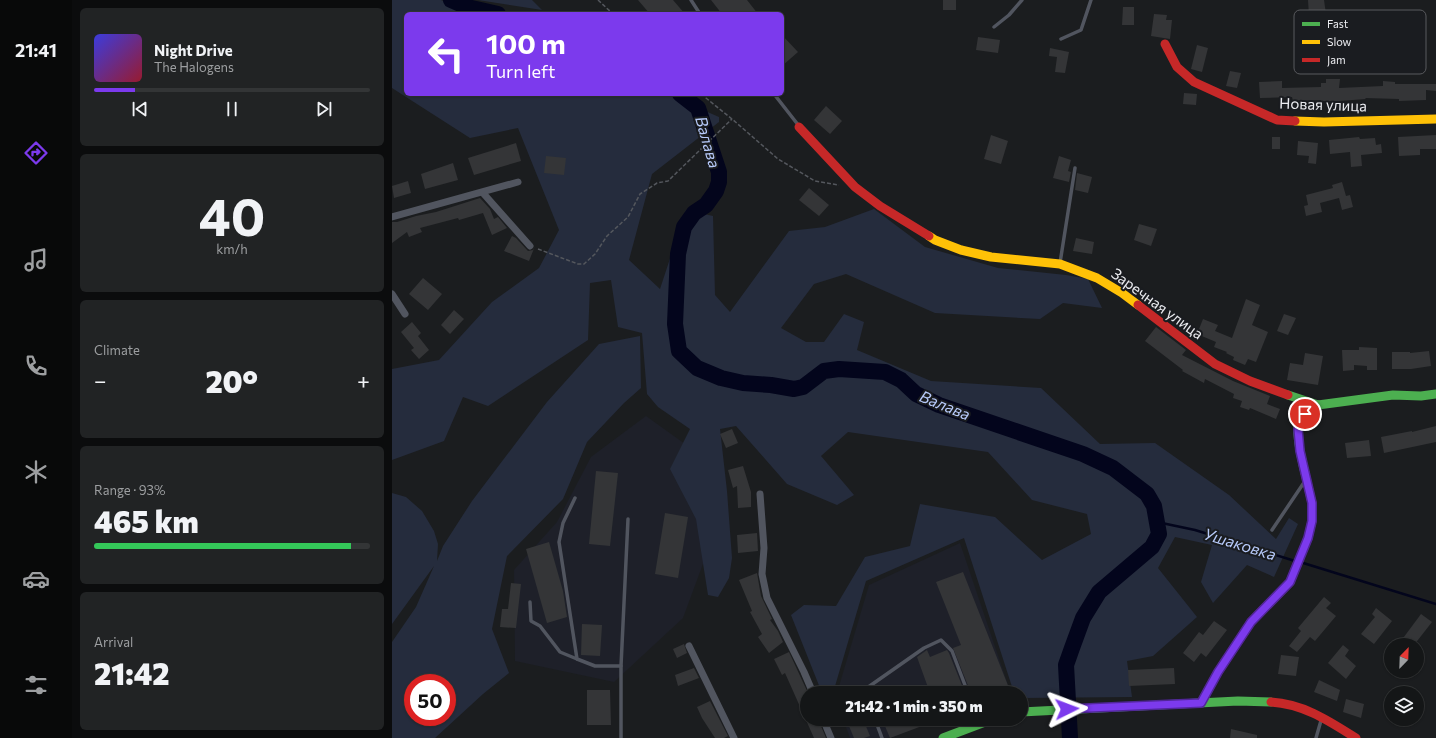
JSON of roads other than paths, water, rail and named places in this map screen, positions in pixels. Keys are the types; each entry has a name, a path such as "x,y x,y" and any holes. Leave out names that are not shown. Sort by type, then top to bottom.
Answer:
{"street":[{"name":"Новая улица","path":"1165,44 1178,68 1194,82 1277,120 1324,122 1436,119"},
{"name":"Заречная улица","path":"800,127 855,187 880,206 935,240 961,250 991,257 1060,264 1097,278 1122,292 1215,364 1250,381 1318,405 1393,395 1421,396 1436,394"},
{"path":"392,218 518,182"},
{"path":"483,193 530,246"},
{"path":"392,294 405,314"},
{"path":"1201,703 1218,672 1251,622 1290,582 1308,538 1312,521 1312,503 1300,451 1298,429 1305,414 1318,405"},
{"path":"760,494 764,548 762,574 767,598 810,686"},
{"path":"689,646 734,738"},
{"path":"1028,712 1238,701 1286,703 1322,716 1356,738"},
{"path":"826,726 831,738"},
{"path":"943,738 975,726"}],"lane":[{"path":"691,0 699,12"},
{"path":"994,27 1009,15 1022,0"},
{"path":"1062,39 1081,30 1091,0"},
{"path":"776,96 800,127"},
{"path":"1060,264 1075,168"},
{"path":"1272,530 1307,478"},
{"path":"575,498 563,523 559,542 577,659"},
{"path":"621,738 621,666 628,519"},
{"path":"530,602 531,621 540,626 560,652 595,666 621,666"},
{"path":"870,686 924,648 941,640 952,651 965,686"},
{"path":"1316,738 1322,716"},
{"path":"878,726 882,738"}],"waterway":[{"name":"Валава","path":"451,0 467,7 489,12"},
{"name":"Валава","path":"683,96 698,108 719,172 719,182 716,191 706,205 694,213 684,227 678,254 675,324 679,351 697,368 721,378 743,383 771,385 794,389 803,387 824,371 839,369 885,372 901,380 916,394 939,405 1083,454 1113,468 1147,494 1154,506 1159,534 1152,547 1099,592 1083,618 1066,665 1070,738"},
{"name":"Ушаковка","path":"1157,522 1195,530 1295,561"},
{"name":"Ушаковка","path":"1300,562 1436,604"}]}
